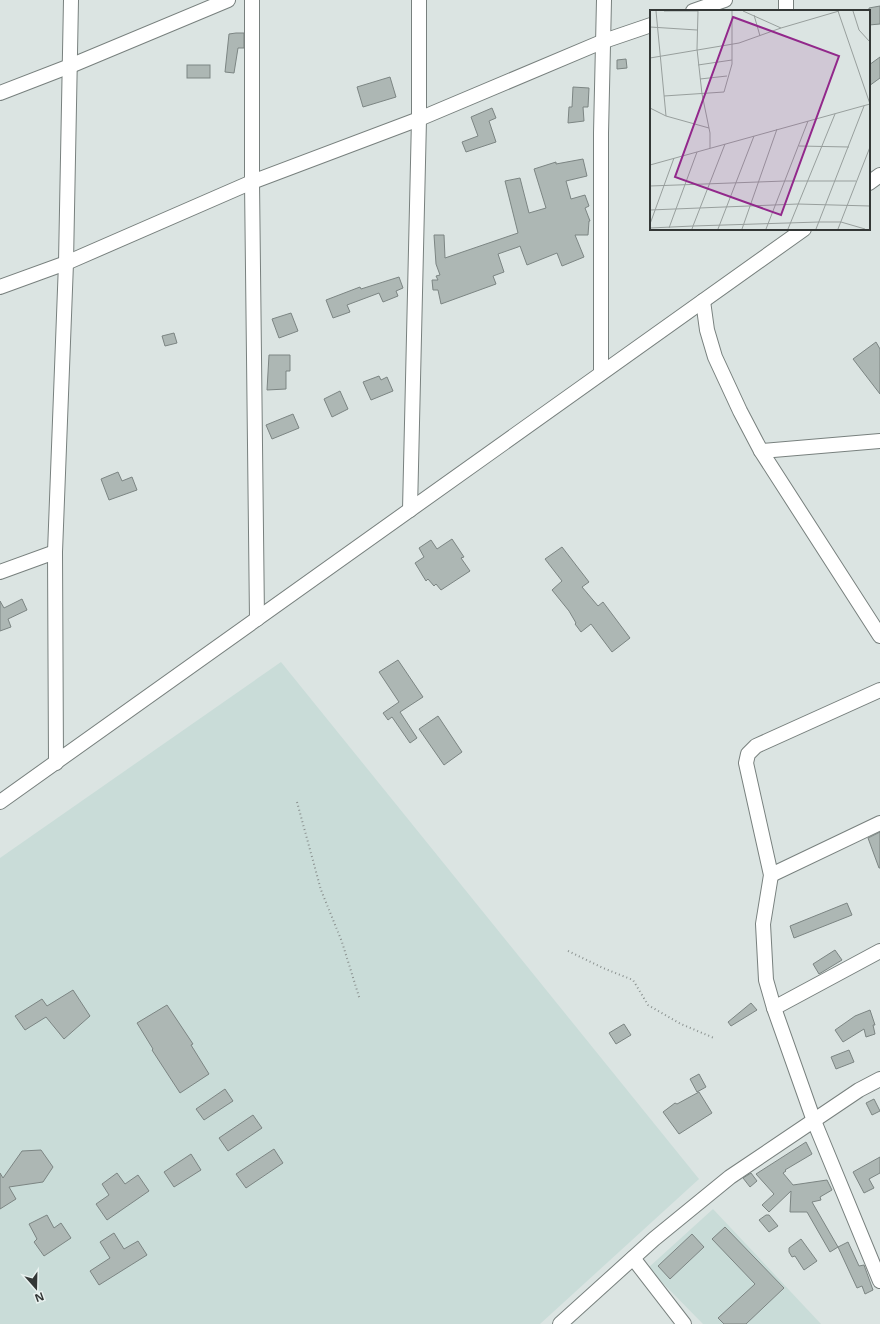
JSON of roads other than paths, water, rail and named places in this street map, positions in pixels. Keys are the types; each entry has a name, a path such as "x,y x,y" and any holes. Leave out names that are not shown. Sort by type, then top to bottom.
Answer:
{"street":[{"path":"56,763 55,552 66,263 71,0"},
{"path":"0,93 70,66 228,0"},
{"path":"252,0 252,182 257,619"},
{"path":"410,510 420,118 419,0"},
{"path":"601,373 601,132 604,0"},
{"path":"696,10 725,0"},
{"path":"0,287 66,263 252,182 420,118 604,41 650,25"},
{"path":"870,182 880,175"},
{"path":"0,802 703,300 789,234 801,230"},
{"path":"703,300 707,330 715,357 760,451 880,636"},
{"path":"760,451 880,441"},
{"path":"0,572 55,552"},
{"path":"880,690 756,746 748,754 746,763 771,875 763,924 766,980 774,1008 814,1121 880,1281"},
{"path":"771,875 880,823"},
{"path":"774,1008 880,951"},
{"path":"560,1324 633,1258 730,1177 859,1090 880,1079"},
{"path":"633,1258 684,1324"}]}
